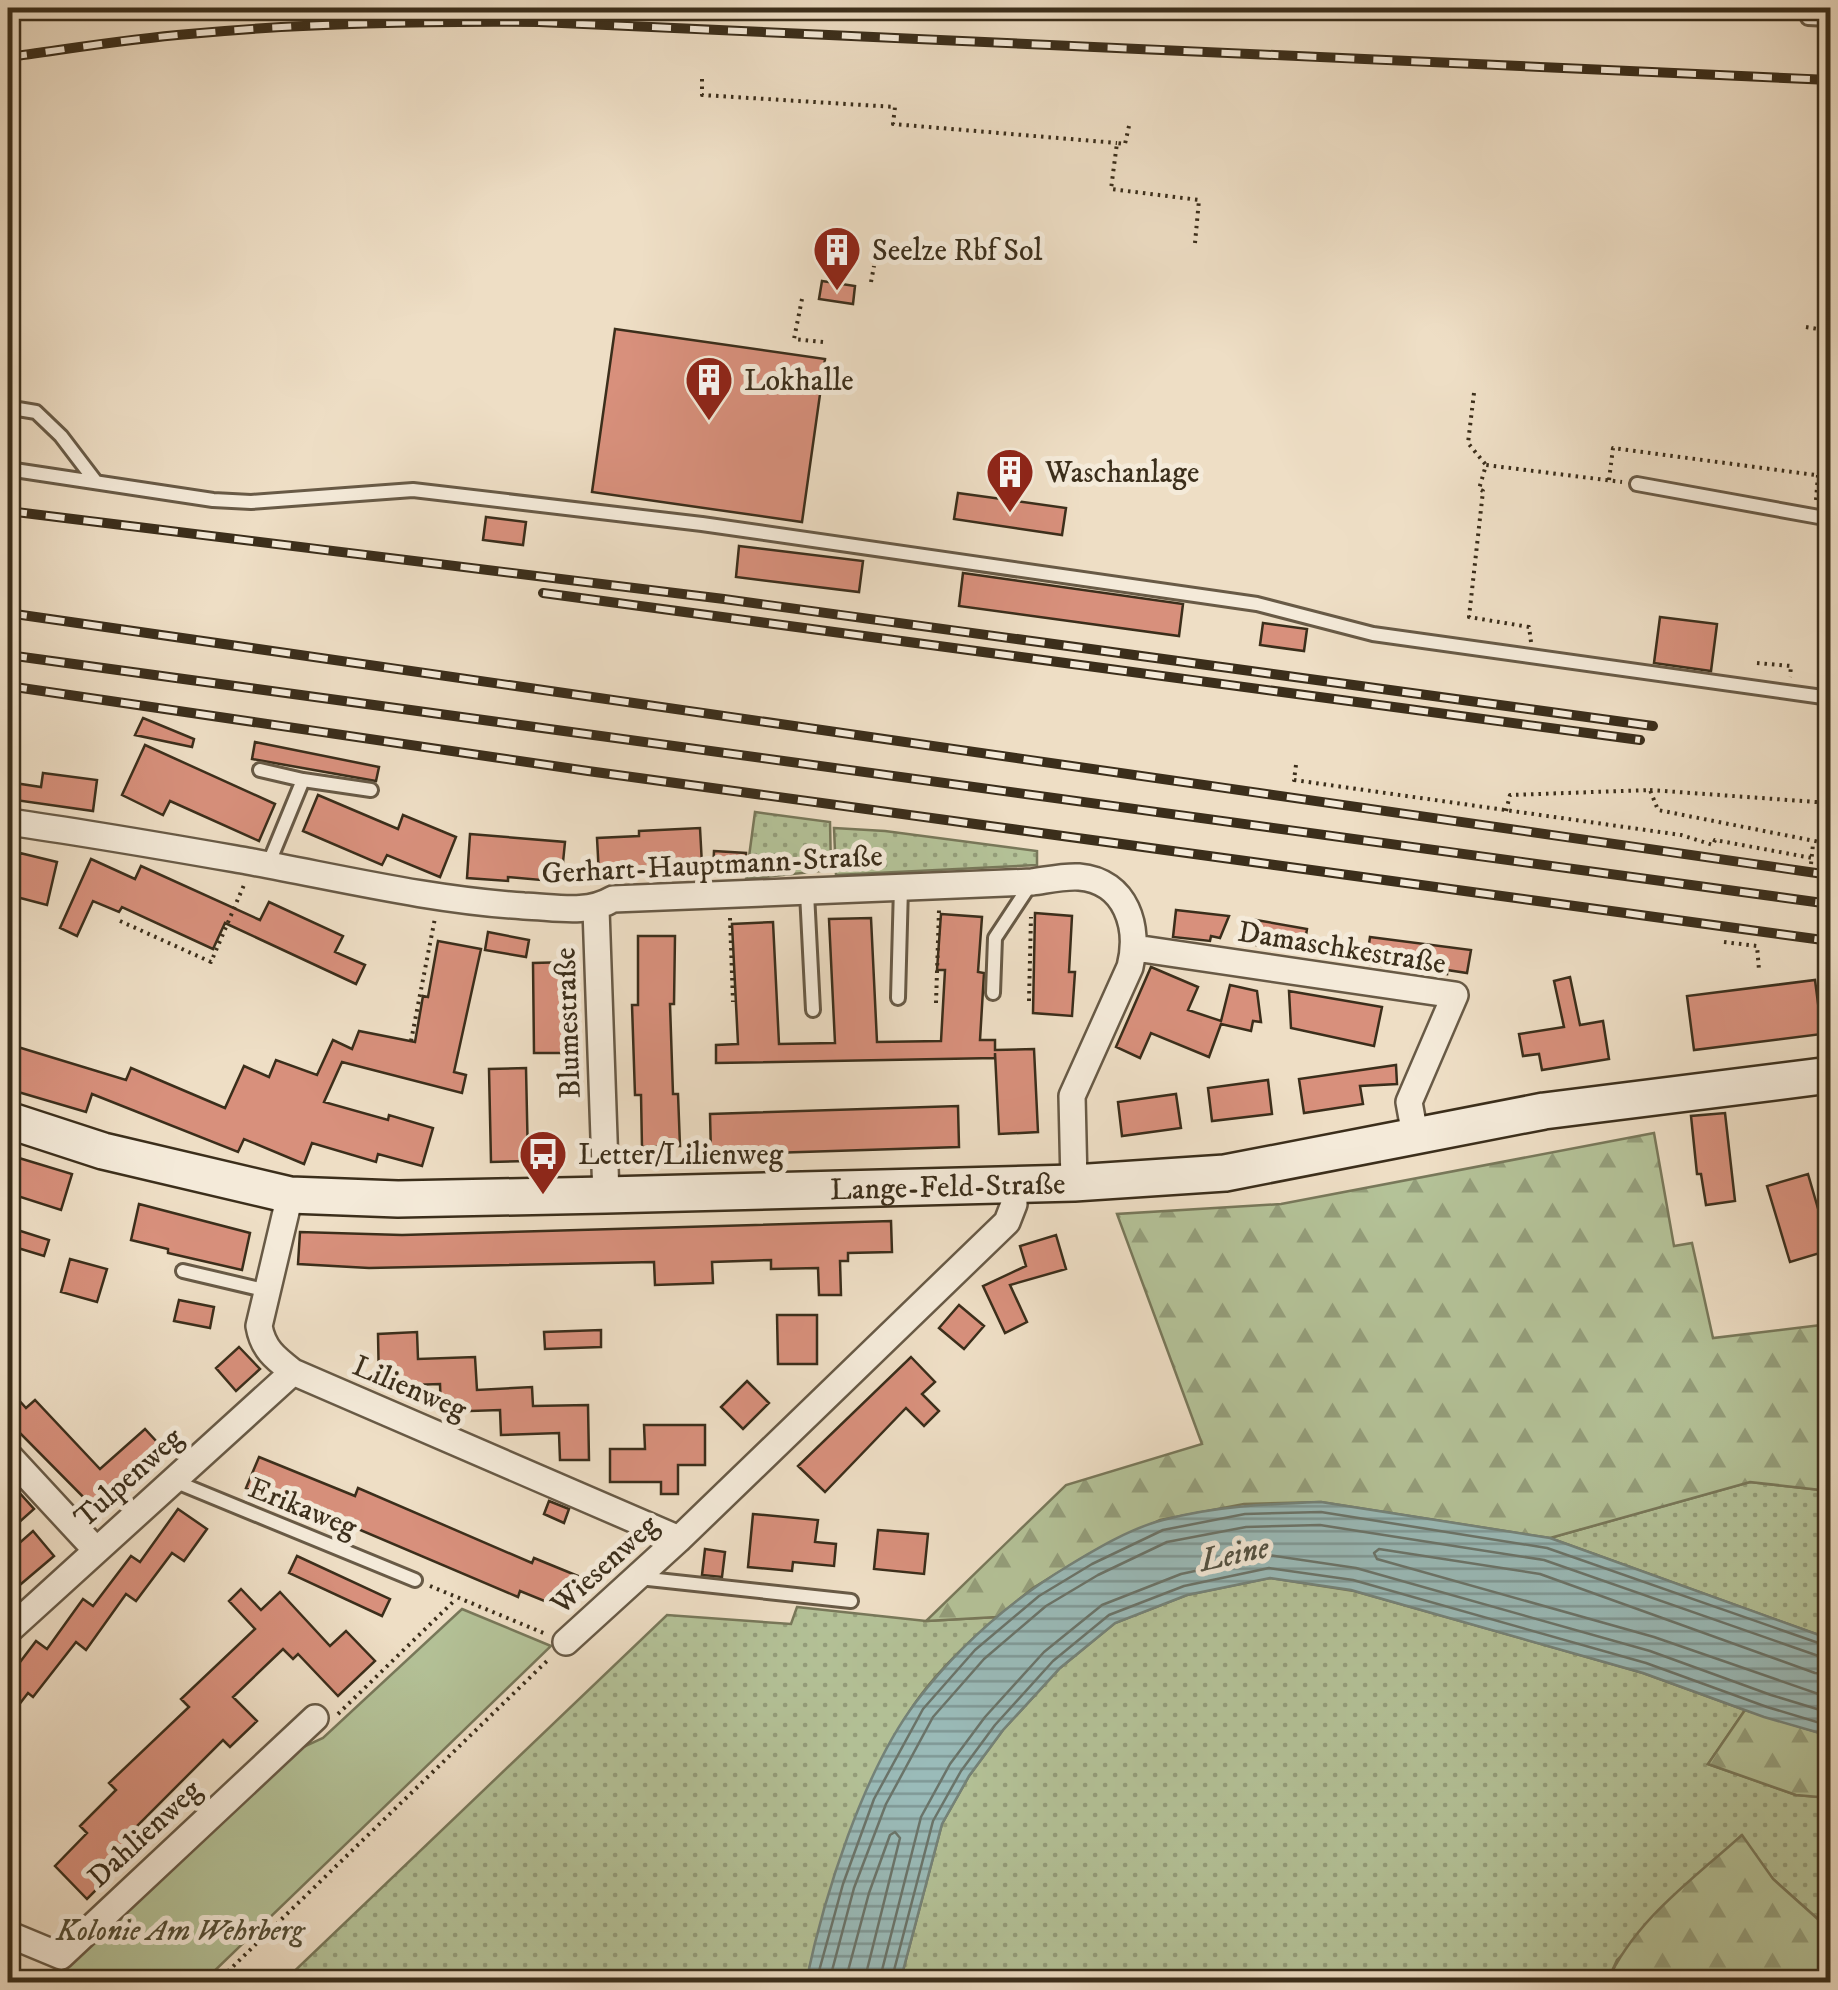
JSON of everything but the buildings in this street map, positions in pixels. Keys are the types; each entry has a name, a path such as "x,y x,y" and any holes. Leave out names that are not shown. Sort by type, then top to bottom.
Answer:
{"street":[{"name":"Gerhart-Hauptmann-Straße","path":"8,822 99,834 438,898 596,909 613,899 1082,877 1102,885 1120,899 1133,921 1134,948"},
{"name":"Blumestraße","path":"596,909 606,1195"},
{"name":"Damaschkestraße","path":"1134,948 1454,994 1409,1102 1415,1135"},
{"path":"1074,1182 1072,1096 1130,967 1134,948"},
{"name":"Lange-Feld-Straße","path":"8,1120 103,1151 290,1196 398,1199 606,1195 1074,1182 1225,1173 1544,1110 1830,1075"},
{"name":"Wiesenweg","path":"566,1642 679,1539 1007,1222 1014,1204 1013,1183"},
{"name":"Lilienweg","path":"290,1196 259,1326 262,1343 275,1358 293,1372 679,1539"},
{"name":"Tulpenweg","path":"8,1631 293,1372"},
{"path":"8,1455 96,1550"},
{"name":"Dahlienweg","path":"8,1934 60,1956 314,1718"}],"lane":[{"path":"1808,18 1830,20"},
{"path":"8,411 12,408 36,412 61,436 96,482"},
{"path":"8,468 213,500 251,502 413,490 683,522 1257,604 1373,634 1830,698"},
{"path":"1637,484 1830,519"},
{"path":"260,770 371,790"},
{"path":"261,864 303,780"},
{"path":"993,993 996,938 1032,882"},
{"path":"898,998 901,888"},
{"path":"807,892 812,1010"},
{"path":"182,1270 268,1290"},
{"name":"Erikaweg","path":"172,1480 415,1580"},
{"path":"637,1578 850,1601"}],"path":[{"path":"1726,8 1808,18"},
{"path":"702,79 702,95 894,108 894,124 1125,144 1129,126"},
{"path":"1116,143 1111,189 1199,200 1196,243"},
{"path":"871,282 874,266"},
{"path":"802,299 794,339 824,342"},
{"path":"1806,327 1830,331"},
{"path":"1474,393 1468,444 1486,464 1637,484"},
{"path":"1609,480 1613,448 1830,477"},
{"path":"1486,464 1479,489 1482,491 1469,617 1529,627 1534,656"},
{"path":"1814,516 1818,475"},
{"path":"1757,663 1791,666"},
{"path":"1296,765 1294,780 1681,835 1713,845 1714,840 1811,861 1814,842"},
{"path":"1506,811 1510,794 1650,790 1830,803"},
{"path":"1650,790 1658,810 1830,844"},
{"path":"120,921 210,962 261,864"},
{"path":"1029,1000 1032,882"},
{"path":"936,1003 940,885"},
{"path":"728,894 733,1002"},
{"path":"411,1041 438,898"},
{"path":"1724,942 1757,946 1759,970"},
{"path":"415,1580 566,1642"},
{"path":"314,1718 334,1718 458,1597"},
{"name":"Wiesenweg","path":"217,1982 566,1642"}],"green space":[{"path":"755,812 830,822 831,870 746,879"},
{"path":"834,828 1037,851 1037,865 836,875"},
{"path":"1654,1133 1674,1246 1692,1243 1713,1338 1830,1324 1830,1491 1750,1482 1550,1538 1321,1502 1244,1504 1160,1520 1087,1555 1033,1588 997,1617 926,1621 1066,1485 1202,1444 1117,1214 1281,1204"},
{"path":"1750,1482 1830,1491 1830,1639 1550,1538"},
{"path":"1270,1578 1354,1591 1643,1673 1745,1710 1708,1764 1796,1795 1830,1798 1830,1930 1773,1879 1741,1836 1617,1960 1607,1982 900,1982 942,1824 969,1776 1003,1730 1060,1668 1115,1623 1187,1595"},
{"path":"797,1607 926,1621 997,1617 931,1682 894,1738 848,1839 806,1982 283,1982 667,1615 791,1624"},
{"name":"Kolonie Am Wehrberg","path":"462,1609 551,1646 203,1982 46,1982 301,1748 323,1738"},
{"path":"1745,1710 1830,1736 1830,1798 1796,1795 1708,1764"},
{"path":"1742,1835 1773,1879 1830,1930 1830,1982 1607,1982 1649,1920"}],"water":[{"name":"Leine","path":"1321,1502 1550,1538 1830,1639 1830,1736 1764,1717 1643,1673 1351,1590 1270,1578 1187,1595 1115,1623 1060,1668 1003,1730 969,1776 942,1824 900,1982 806,1982 835,1874 879,1763 916,1702 986,1626 1068,1566 1151,1524 1222,1509"}],"railway":[{"path":"8,57 276,27 539,22 1830,80"},
{"path":"8,511 724,599 1653,726"},
{"path":"543,593 1640,740"},
{"path":"8,613 1830,875"},
{"path":"8,655 1830,904"},
{"path":"8,686 588,771 1830,941"}],"place":[{"name":"Seelze Rbf Sol","path":"837,292"},
{"name":"Lokhalle","path":"709,422"},
{"name":"Waschanlage","path":"1010,514"},
{"name":"Letter/Lilienweg","path":"543,1196"}]}
